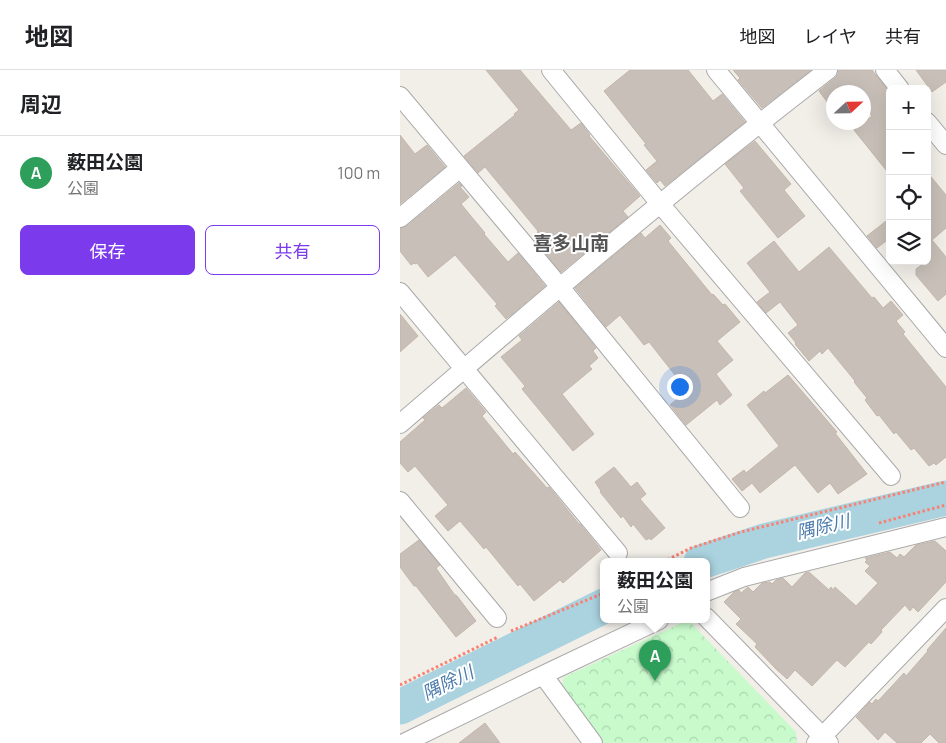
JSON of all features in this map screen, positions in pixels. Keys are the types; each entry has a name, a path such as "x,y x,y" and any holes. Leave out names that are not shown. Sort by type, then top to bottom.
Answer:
{"street":[{"path":"550,70 660,205 891,476"},
{"path":"716,70 946,348"},
{"path":"400,424 560,287 760,123 828,70"},
{"path":"885,70 897,85"},
{"path":"400,96 560,287 740,508"},
{"path":"931,127 946,145"},
{"path":"400,218 460,168"},
{"path":"404,304 464,369 618,553"},
{"path":"400,501 496,618"},
{"path":"710,590 744,577 946,527"},
{"path":"710,621 822,741 946,608"},
{"path":"404,743 423,739 543,675 653,623"},
{"path":"543,675 593,743"}],"path":[{"path":"671,558 690,548 741,532 946,482"}],"green space":[{"path":"681,623 691,623 796,732 797,743 604,743 562,686 564,677"}],"building":[{"path":"486,70 520,70 571,130 581,123 589,136 640,196 623,211 628,217 561,272 534,240 540,235 538,231 485,167 478,173 464,156 519,110"},
{"path":"630,70 688,70 713,101 722,94 745,122 665,186 660,180 657,183 646,170 657,161 604,91"},
{"path":"733,70 811,70 762,108 738,80 740,78"},
{"path":"838,70 872,70 886,88 886,170 854,130 871,130 871,85 826,85 838,74"},
{"path":"916,70 946,70 946,82 932,92 931,85 927,85"},
{"path":"826,85 826,100 819,91"},
{"path":"400,135 415,154 427,145 445,167 400,204"},
{"path":"755,141 791,184 784,190 805,216 778,238 740,191 744,188 725,164"},
{"path":"931,177 946,195 946,228 932,240 946,257 946,294 938,301 916,275 916,269 922,265 931,265"},
{"path":"459,183 462,186 460,187 469,197 461,204 484,234 508,262 518,253 545,286 506,319 495,306 497,304 455,255 428,277 417,263 411,265 400,251 400,228 407,226"},
{"path":"886,221 886,241 877,248 867,236"},
{"path":"660,225 671,238 668,241 712,295 723,305 725,304 740,322 717,341 733,360 716,374 732,395 720,405 717,400 686,425 670,405 683,394 670,379 675,375 649,342 644,345 620,315 606,327 575,288 641,233 645,238"},
{"path":"774,241 799,272 829,247 872,298 874,297 883,308 891,301 903,315 896,321 905,332 903,334 946,387 946,457 936,465 934,463 929,466 914,448 911,450 896,432 894,434 879,415 877,416 865,400 867,398 855,381 828,348 822,354 820,351 809,361 788,333 798,325 780,302 766,313 757,302 770,292 747,263"},
{"path":"559,302 596,348 593,351 598,358 589,366 592,369 562,394 594,434 573,451 522,389 525,386 501,357 522,340 519,336"},
{"path":"400,314 418,336 400,352"},
{"path":"788,375 837,432 835,433 867,474 838,494 830,483 818,493 795,465 760,493 752,483 742,491 732,479 744,470 746,473 779,446 747,405"},
{"path":"466,388 486,412 482,416 513,454 515,452 547,488 549,487 601,550 563,583 560,580 534,601 520,584 518,586 486,547 484,549 460,521 448,531 435,516 448,505 415,466 408,472 400,463 400,442 425,420 423,418 439,405 442,408"},
{"path":"614,467 631,487 637,482 646,494 640,499 665,528 651,540 650,538 646,540 633,524 631,527 623,516 621,518 600,492 595,482"},
{"path":"419,540 440,565 436,568 476,621 456,637 400,567 400,554"},
{"path":"935,541 946,551 946,582 918,612 913,607 910,611 905,605 881,630 882,632 871,644 869,642 845,667 837,660 812,686 795,670 787,679 775,668 755,647 757,644 736,624 741,619 724,602 734,592 739,590 741,593 748,587 753,592 762,583 770,582 772,584 776,580 783,578 792,587 805,573 809,572 829,590 831,587 833,590 835,587 856,606 878,583 865,571 870,566 865,562 867,560 865,558 890,552 897,558 900,554 904,557 916,545"},
{"path":"946,628 946,743 939,743 930,734 921,743 897,743 885,732 878,740 856,717 870,702 872,704 876,699 878,701 904,673 906,676"},
{"path":"485,723 500,743 459,743"}],"waterway":[{"name":"隅除川","path":"710,559 764,541 946,498"},
{"name":"隅除川","path":"400,707 600,608"}],"place":[{"name":"薮田公園","path":"655,681"}],"district":[{"name":"喜多山南","path":"571,243"}]}
